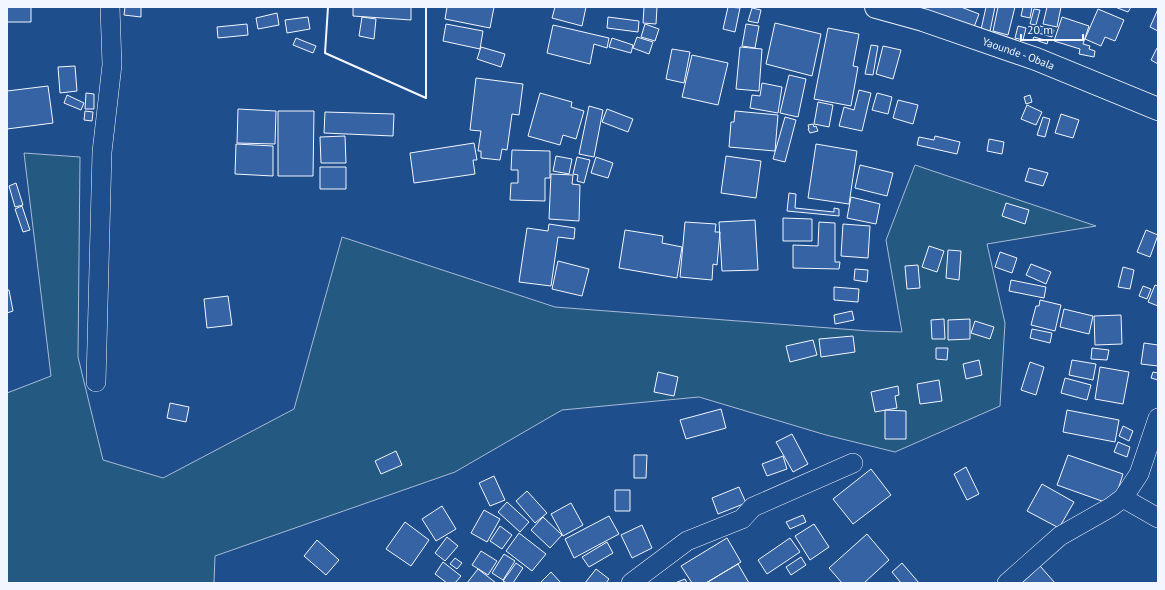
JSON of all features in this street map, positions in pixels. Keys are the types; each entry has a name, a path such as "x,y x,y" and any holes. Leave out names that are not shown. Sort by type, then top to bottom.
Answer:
{"highway":[{"name":"Yaounde - Obala","path":"876,7 923,20 1036,59 1158,109"}],"street":[{"path":"96,382 102,152 112,65 110,7"},
{"path":"1007,583 1060,536 1111,507 1123,498 1139,474 1158,418"},
{"path":"631,583 687,541 742,519 753,507 853,463"},
{"path":"1123,498 1158,518"}],"shaded area":[{"path":"24,153 80,157 78,357 103,460 163,478 294,409 342,237 555,307 869,331 902,332 886,240 915,165 1096,226 987,244 1005,323 1000,406 895,452 826,435 699,397 562,410 455,472 215,556 214,583 7,583 7,393 51,376"}],"building":[{"path":"7,7 31,7 31,22 7,22"},
{"path":"125,7 141,7 141,17 124,15"},
{"path":"353,7 411,7 411,20 353,16"},
{"path":"447,7 494,7 490,28 445,19"},
{"path":"555,7 586,7 582,26 552,18"},
{"path":"644,7 657,7 656,24 643,23"},
{"path":"728,7 740,8 735,32 723,29"},
{"path":"896,7 961,7 979,14 971,35"},
{"path":"986,7 995,7 989,36 980,34"},
{"path":"998,7 1015,7 1008,35 993,31"},
{"path":"1023,7 1032,7 1030,18 1021,16"},
{"path":"1047,7 1061,7 1057,27 1043,24"},
{"path":"1115,7 1131,7 1128,12"},
{"path":"752,8 761,10 758,23 748,21"},
{"path":"1034,9 1040,10 1036,25 1030,24"},
{"path":"1098,9 1124,20 1115,41 1105,37 1101,46 1085,39"},
{"path":"1158,9 1158,31 1150,27"},
{"path":"277,13 279,25 258,29 256,18"},
{"path":"308,17 310,29 287,33 285,20"},
{"path":"362,17 376,19 374,39 359,36"},
{"path":"608,17 639,21 638,32 607,28"},
{"path":"1062,17 1089,26 1083,44 1090,46 1089,49 1095,51 1094,57 1079,54 1080,49 1054,41"},
{"path":"775,23 821,34 812,76 766,64"},
{"path":"247,24 248,35 218,38 217,27"},
{"path":"446,24 483,31 480,49 443,41"},
{"path":"645,24 659,29 655,41 641,37"},
{"path":"746,24 759,26 755,48 742,46"},
{"path":"553,25 609,38 607,48 594,44 590,64 547,53"},
{"path":"1018,26 1026,28 1023,40 1015,38"},
{"path":"1040,26 1054,30 1052,37 1038,33"},
{"path":"828,28 859,34 853,66 858,67 851,106 814,99"},
{"path":"637,37 653,42 649,54 633,48"},
{"path":"1034,37 1048,41 1047,44 1033,39"},
{"path":"296,38 316,46 313,53 293,45"},
{"path":"612,38 633,45 631,53 609,47"},
{"path":"871,45 878,46 873,75 865,74"},
{"path":"883,46 901,50 893,79 876,74"},
{"path":"481,47 505,54 501,67 477,59"},
{"path":"740,47 762,49 759,91 736,89"},
{"path":"1158,48 1158,64 1151,60"},
{"path":"672,49 690,52 684,83 666,79"},
{"path":"692,55 728,63 718,105 682,97"},
{"path":"75,66 77,91 60,93 58,67"},
{"path":"789,75 806,79 798,117 780,113"},
{"path":"476,78 523,84 519,115 512,114 507,150 502,149 500,160 481,158 481,151 478,151 481,131 470,130"},
{"path":"762,83 782,87 778,113 750,108 752,95 760,96"},
{"path":"48,86 53,123 7,129 7,91"},
{"path":"859,90 871,93 862,131 839,126 844,107 854,110"},
{"path":"86,93 94,94 94,109 85,109"},
{"path":"540,93 572,102 571,107 584,111 576,139 563,135 560,145 528,136"},
{"path":"877,93 892,97 888,114 872,110"},
{"path":"67,95 84,103 81,110 64,103"},
{"path":"1030,95 1032,102 1026,104 1024,97"},
{"path":"898,100 918,105 913,124 893,118"},
{"path":"818,102 833,105 829,127 814,124"},
{"path":"1027,105 1042,112 1036,125 1021,119"},
{"path":"589,106 603,110 594,157 579,154"},
{"path":"238,109 276,111 275,144 237,143"},
{"path":"607,109 633,119 628,132 602,122"},
{"path":"85,111 93,112 92,121 84,120"},
{"path":"278,111 314,111 313,176 278,176"},
{"path":"735,111 778,115 775,151 729,147 731,122 734,122"},
{"path":"325,112 394,114 393,136 324,133"},
{"path":"1061,114 1079,120 1073,138 1055,133"},
{"path":"785,117 796,120 785,162 773,159"},
{"path":"1043,117 1050,119 1045,137 1037,135"},
{"path":"813,124 814,127 816,126 818,131 810,133 808,125"},
{"path":"345,136 346,163 321,163 320,137"},
{"path":"935,136 960,142 957,154 917,145 919,137 934,140"},
{"path":"989,139 1004,142 1002,154 987,151"},
{"path":"474,143 477,160 473,160 475,174 414,183 410,153"},
{"path":"236,144 273,146 273,176 235,174"},
{"path":"816,144 857,151 849,204 808,198"},
{"path":"512,150 550,151 550,178 545,178 545,201 510,200 511,183 518,183 518,170 511,170"},
{"path":"556,156 572,159 569,174 553,171"},
{"path":"726,156 761,161 756,198 721,193"},
{"path":"577,157 590,160 584,183 577,181 578,175 573,174"},
{"path":"596,157 613,163 608,178 591,173"},
{"path":"860,165 893,173 887,196 855,188"},
{"path":"320,167 346,167 346,189 320,189"},
{"path":"1029,168 1048,173 1043,186 1025,181"},
{"path":"551,174 573,175 572,184 580,185 579,221 549,219"},
{"path":"16,183 23,205 15,207 9,186"},
{"path":"789,193 796,194 795,208 834,212 834,208 839,209 839,216 787,211"},
{"path":"851,197 880,204 876,224 847,218"},
{"path":"1006,203 1029,210 1025,224 1002,216"},
{"path":"22,206 30,230 23,232 15,209"},
{"path":"783,218 812,219 812,241 783,241"},
{"path":"755,220 758,270 722,271 719,222"},
{"path":"685,222 716,224 715,232 720,232 717,265 713,264 712,280 680,277"},
{"path":"819,222 835,223 835,262 840,262 839,269 793,268 793,245 818,246"},
{"path":"549,224 575,228 574,239 558,237 551,286 519,282 527,228 548,231"},
{"path":"843,224 870,226 868,258 841,256"},
{"path":"625,230 663,236 662,243 682,247 677,278 619,268"},
{"path":"1146,230 1158,235 1150,257 1137,252"},
{"path":"929,246 944,251 937,272 922,267"},
{"path":"948,250 961,251 959,280 946,278"},
{"path":"1000,252 1017,258 1012,273 995,267"},
{"path":"558,261 589,269 582,296 552,289"},
{"path":"1031,264 1051,272 1046,284 1026,275"},
{"path":"918,265 920,288 907,289 905,266"},
{"path":"1123,267 1134,270 1130,289 1118,287"},
{"path":"855,269 868,270 867,282 854,280"},
{"path":"1011,280 1046,287 1044,298 1009,291"},
{"path":"1155,285 1158,286 1158,306 1148,302"},
{"path":"1143,286 1151,289 1147,299 1139,296"},
{"path":"834,287 859,289 858,302 834,300"},
{"path":"7,290 9,290 13,311 7,313"},
{"path":"228,296 232,325 207,328 204,299"},
{"path":"1040,300 1061,305 1055,331 1031,325 1036,306 1039,306"},
{"path":"1064,309 1093,316 1089,334 1060,327"},
{"path":"852,311 854,320 835,324 834,315"},
{"path":"1121,315 1122,344 1095,345 1094,316"},
{"path":"944,319 945,339 932,339 931,320"},
{"path":"970,319 970,339 948,340 948,320"},
{"path":"975,321 994,327 990,339 971,333"},
{"path":"1032,329 1052,333 1050,343 1030,338"},
{"path":"853,336 855,352 821,357 819,339"},
{"path":"813,340 817,355 790,362 786,346"},
{"path":"1144,343 1158,345 1158,366 1141,364"},
{"path":"936,348 948,348 947,360 936,359"},
{"path":"1092,348 1109,350 1107,360 1091,359"},
{"path":"979,360 982,375 966,379 963,364"},
{"path":"1072,360 1096,364 1093,380 1069,375"},
{"path":"1030,362 1044,367 1036,395 1021,390"},
{"path":"1100,367 1129,372 1123,404 1095,399"},
{"path":"658,372 678,377 674,396 654,392"},
{"path":"1153,372 1158,373 1158,380 1151,378"},
{"path":"1065,378 1091,385 1087,400 1061,393"},
{"path":"939,380 942,401 920,404 917,384"},
{"path":"898,386 899,395 895,396 897,408 875,412 871,392"},
{"path":"170,403 189,407 186,422 167,418"},
{"path":"721,409 726,428 686,439 680,420"},
{"path":"885,410 906,411 906,439 885,439"},
{"path":"1067,410 1119,420 1115,442 1063,432"},
{"path":"1123,426 1133,431 1129,441 1119,436"},
{"path":"792,434 808,464 793,472 776,442"},
{"path":"1118,442 1130,447 1127,457 1114,452"},
{"path":"396,451 402,465 381,474 375,461"},
{"path":"634,455 647,455 646,478 634,478"},
{"path":"1068,455 1123,474 1113,505 1057,485"},
{"path":"783,456 787,469 767,476 762,464"},
{"path":"966,467 979,494 967,500 954,474"},
{"path":"871,469 891,495 853,524 833,499"},
{"path":"494,476 505,500 490,506 479,483"},
{"path":"1042,484 1074,502 1059,528 1027,511"},
{"path":"739,487 746,503 718,514 712,498"},
{"path":"615,490 630,490 630,511 615,511"},
{"path":"527,491 547,513 535,523 516,501"},
{"path":"507,502 529,522 520,532 498,512"},
{"path":"571,503 583,525 563,536 551,514"},
{"path":"442,506 456,529 436,541 422,519"},
{"path":"484,510 500,519 487,542 471,533"},
{"path":"803,515 806,522 790,529 786,522"},
{"path":"609,516 619,534 574,558 565,539"},
{"path":"543,517 562,535 550,548 531,530"},
{"path":"405,522 429,540 411,566 386,549"},
{"path":"814,524 829,547 810,560 795,536"},
{"path":"642,525 652,548 632,558 621,535"},
{"path":"500,526 512,535 502,549 490,541"},
{"path":"519,533 546,554 532,571 506,551"},
{"path":"867,534 889,560 864,583 842,583 829,568"},
{"path":"447,537 458,546 445,561 435,553"},
{"path":"727,538 741,562 706,583 692,583 681,566"},
{"path":"790,538 800,552 767,574 758,560"},
{"path":"317,540 339,560 326,575 304,556"},
{"path":"607,542 613,553 589,567 582,557"},
{"path":"481,551 497,561 488,575 472,565"},
{"path":"504,554 515,561 503,580 492,573"},
{"path":"801,557 806,565 791,575 786,567"},
{"path":"455,558 462,563 457,569 450,564"},
{"path":"443,562 461,576 455,583 447,583 435,574"},
{"path":"516,563 523,568 513,583 503,581"},
{"path":"902,563 919,583 901,583 892,572"},
{"path":"738,564 749,583 706,583"},
{"path":"1040,566 1055,583 1022,583"},
{"path":"478,569 496,583 467,583"},
{"path":"596,569 609,579 606,583 585,583"},
{"path":"551,572 561,583 540,583"},
{"path":"685,579 687,583 675,583"}],"wall":[{"path":"328,7 325,53 426,98 426,7"}]}
